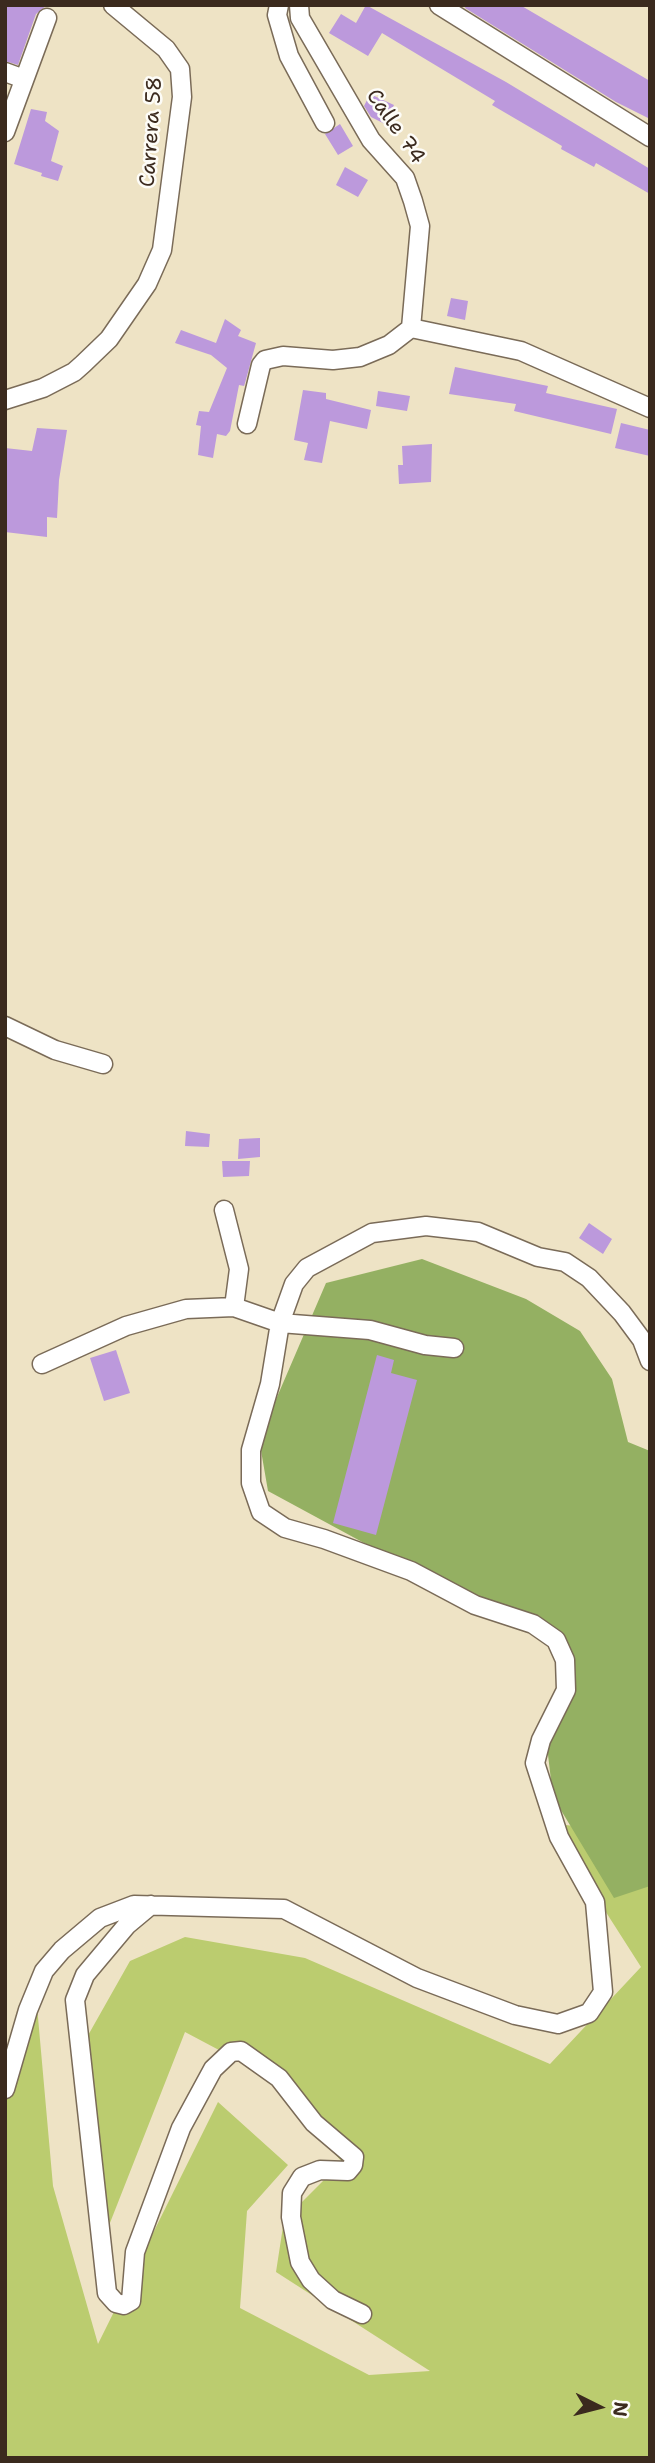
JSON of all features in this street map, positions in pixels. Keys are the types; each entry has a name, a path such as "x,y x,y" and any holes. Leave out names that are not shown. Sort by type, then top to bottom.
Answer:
{"street":[{"name":"Carrera 58","path":"5,400 43,388 74,372 83,364 109,338 147,284 162,250 182,97 180,69 166,49 113,5"},
{"path":"279,5 277,15 289,57 326,123"},
{"name":"Calle 74","path":"299,5 299,18 371,140 405,178 413,201 420,226 411,328"},
{"path":"439,5 650,136"},
{"path":"5,132 47,18"},
{"path":"5,72 24,79"},
{"path":"247,424 261,365 265,360 283,356 333,359 360,357 389,345 411,328 521,351 650,408"},
{"path":"5,1026 55,1050 103,1063"},
{"path":"224,1210 239,1269 234,1307"},
{"path":"5,2089 28,2010 44,1970 62,1950 100,1918 134,1905 284,1909 417,1978 515,2015 558,2024 589,2013 603,1992 594,1902 559,1837 535,1763 541,1740 566,1690 565,1660 556,1640 533,1624 475,1605 398,1566 285,1528 261,1512 251,1483 251,1450 270,1384 280,1323 294,1283 307,1268 372,1233 426,1226 478,1232 538,1257 565,1262 589,1278 622,1313 642,1340 650,1361"},
{"path":"42,1364 126,1326 186,1309 234,1307 280,1323 370,1330 425,1345 454,1348"},
{"path":"152,1905 127,1925 85,1975 75,2000 107,2292 116,2303 124,2305 131,2301 135,2252 181,2128 213,2069 231,2052 241,2051 279,2078 314,2123 354,2157 353,2165 348,2171 320,2170 302,2177 292,2193 291,2217 300,2262 310,2280 333,2300 362,2314"}],"green space":[{"path":"422,1259 526,1299 580,1331 612,1379 628,1442 650,1451 650,1886 614,1898 553,1797 546,1738 572,1660 530,1615 449,1589 268,1491 259,1439 326,1283"},
{"path":"549,1823 650,1835 650,2458 5,2458 5,2100 36,1995 53,2186 98,2344 218,2102 288,2165 247,2211 240,2308 369,2375 430,2371 276,2272 284,2220 342,2162 268,2076 185,2032 106,2233 82,2046 130,1961 185,1937 305,1958 550,2064 641,1967"}],"building":[{"path":"5,5 47,5 36,14 18,65 5,61"},
{"path":"366,5 506,82 650,169 650,194 596,163 594,167 561,149 562,146 492,105 495,101 382,33 368,56 329,33 341,14 356,23"},
{"path":"466,5 520,5 650,81 650,119 616,102 465,8"},
{"path":"370,94 394,105 385,124 371,117 364,106"},
{"path":"31,109 47,112 45,121 59,131 51,161 63,166 58,181 14,164"},
{"path":"340,124 353,146 338,155 325,134"},
{"path":"345,167 368,180 358,197 336,185"},
{"path":"451,298 468,301 465,320 447,316"},
{"path":"225,319 241,330 238,336 256,343 244,386 239,385 230,431 226,436 217,434 213,458 198,455 201,426 196,425 199,411 209,412 227,368 211,355 175,343 181,330 216,343"},
{"path":"455,367 548,386 546,393 617,409 611,434 514,411 516,404 449,394"},
{"path":"303,390 326,393 326,399 371,410 367,429 330,421 322,463 304,460 308,443 294,440"},
{"path":"378,391 410,396 407,411 376,406"},
{"path":"621,423 650,430 650,456 615,448"},
{"path":"37,428 67,430 59,480 57,518 47,517 47,537 5,532 5,448 32,451"},
{"path":"432,444 431,482 399,484 398,465 403,465 402,446"},
{"path":"186,1131 210,1134 209,1147 185,1146"},
{"path":"260,1138 260,1157 238,1159 239,1139"},
{"path":"222,1161 250,1161 249,1176 223,1177"},
{"path":"589,1223 612,1239 603,1254 579,1238"},
{"path":"116,1350 130,1393 104,1401 90,1358"},
{"path":"377,1355 394,1360 391,1373 417,1380 376,1535 333,1523"}]}
